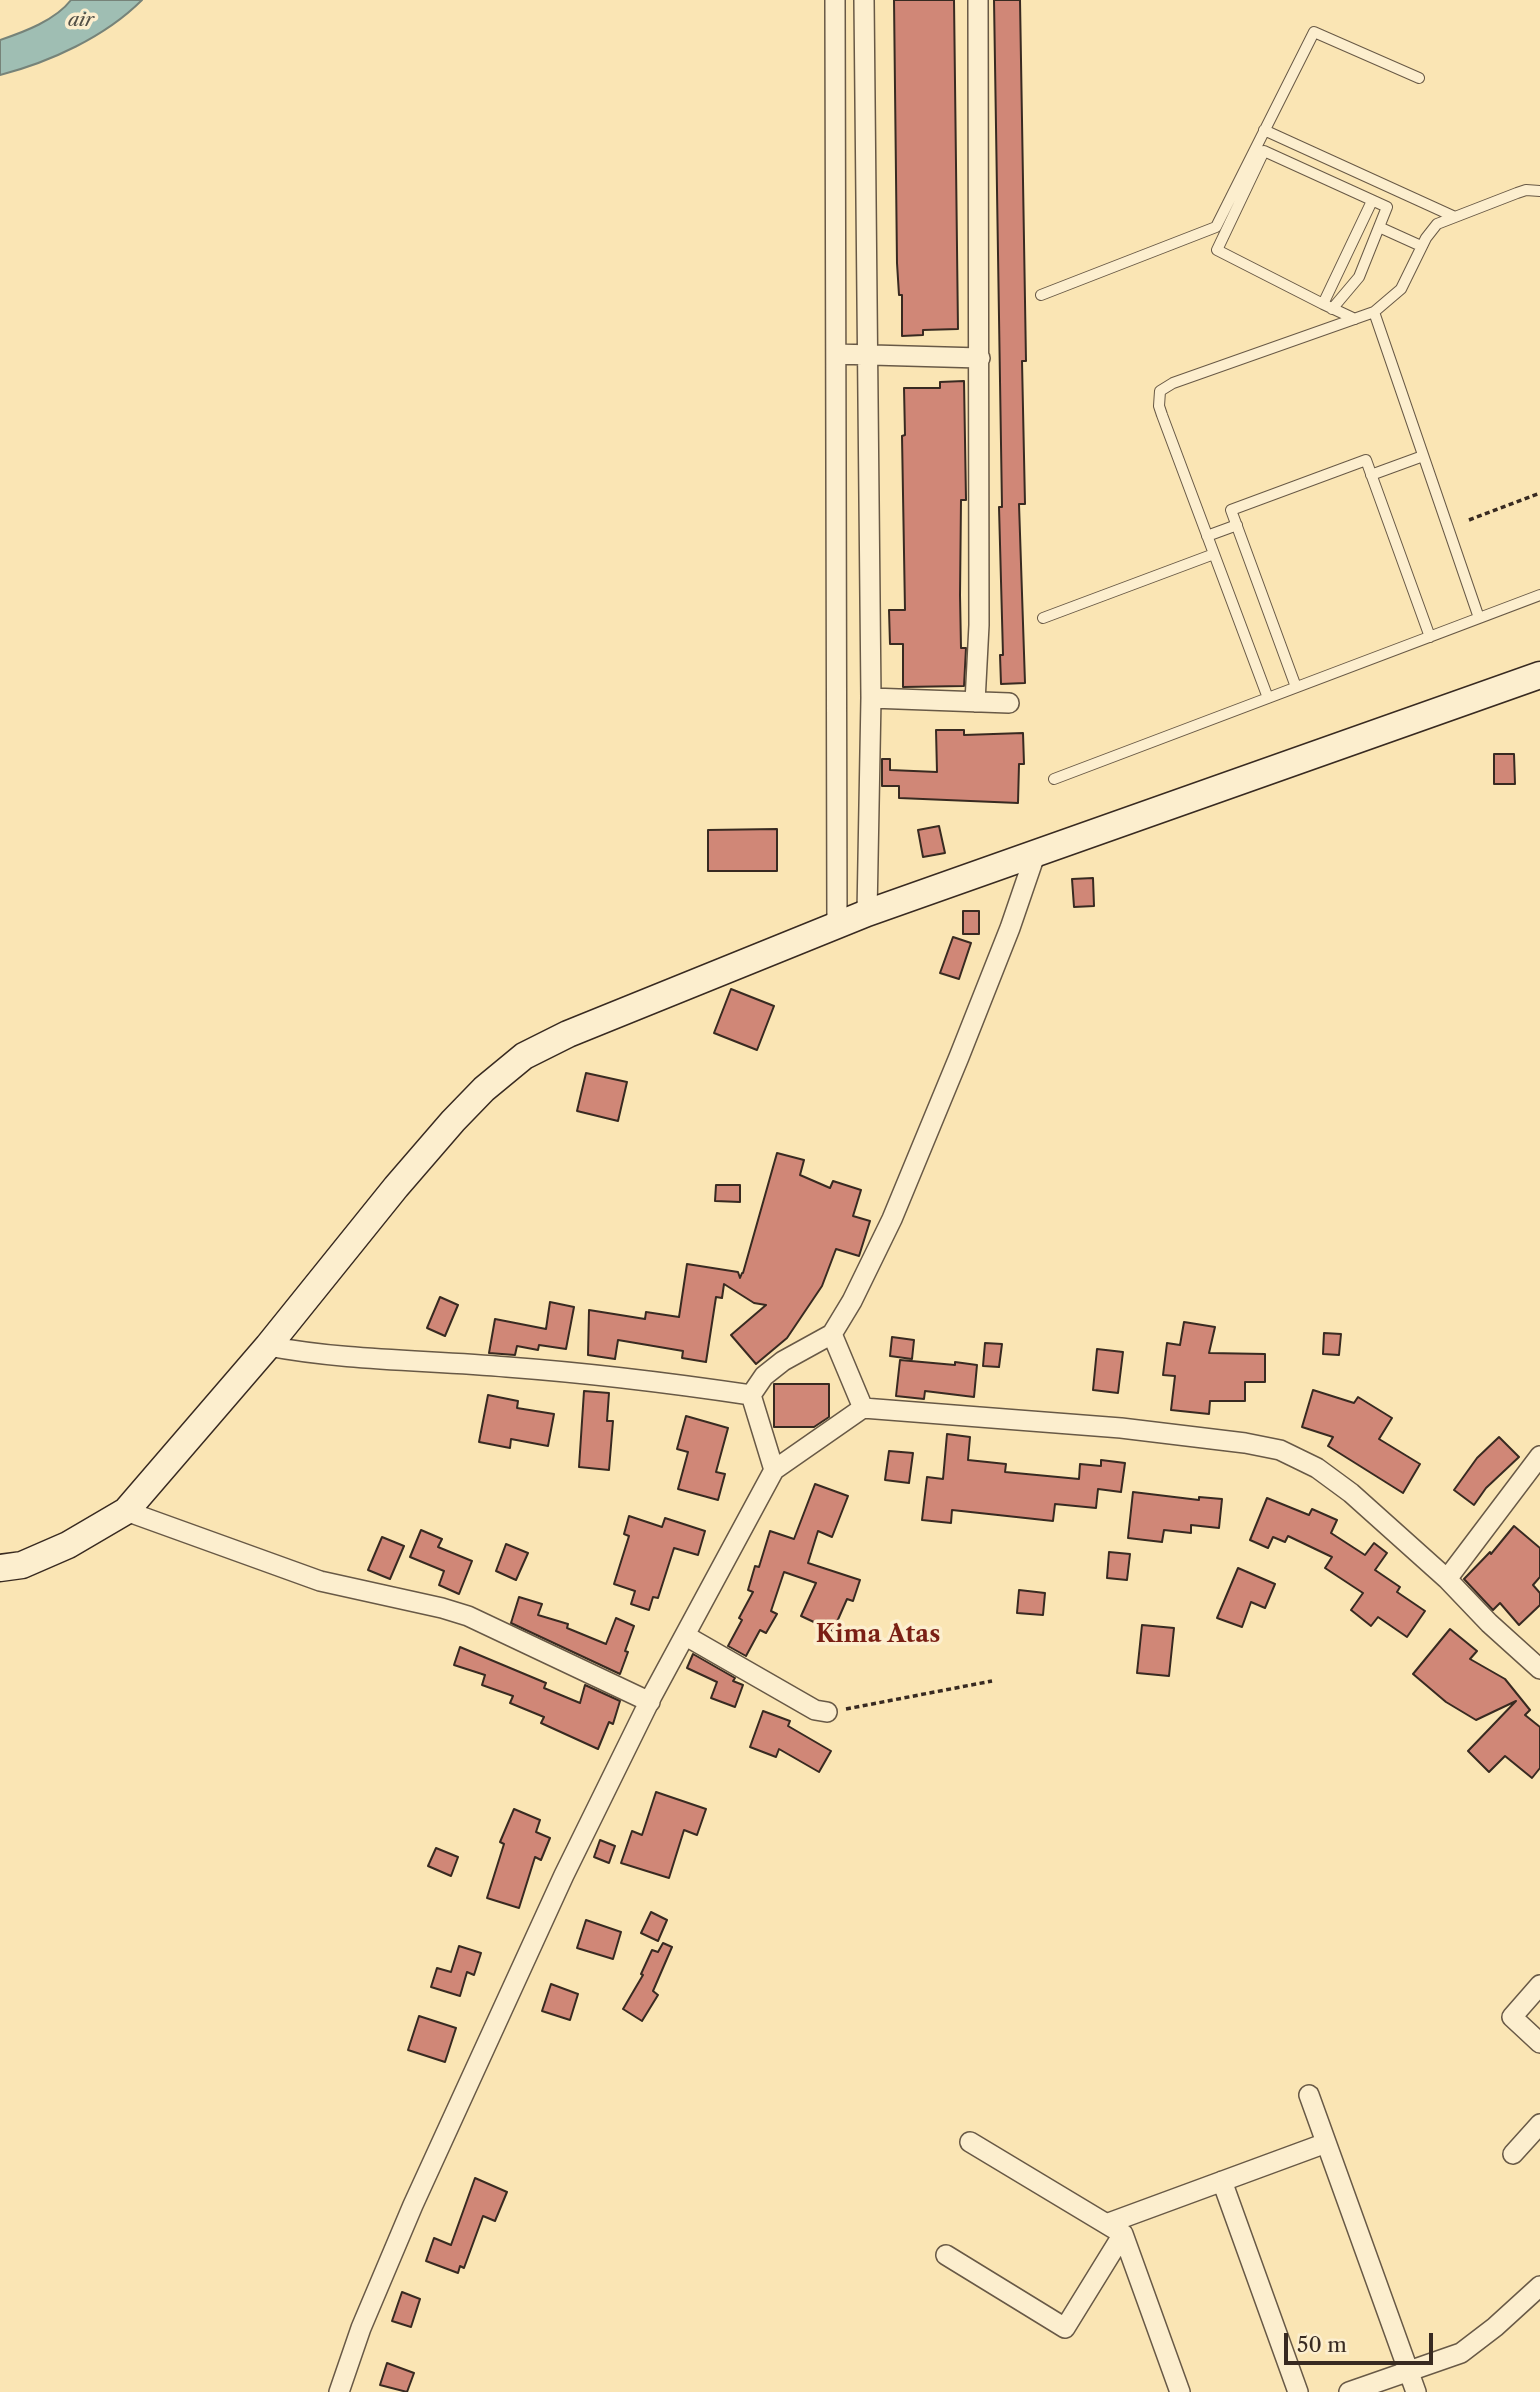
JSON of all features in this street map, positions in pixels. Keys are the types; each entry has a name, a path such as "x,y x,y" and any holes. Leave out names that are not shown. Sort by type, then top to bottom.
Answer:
{"main road":[{"path":"0,1569 22,1565 68,1545 125,1511 268,1346 453,1121 484,1089 524,1056 568,1034 867,913 1540,675"}],"street":[{"path":"864,0 872,698 867,913"},
{"path":"975,702 979,625 978,0"},
{"path":"837,926 835,9 864,22"},
{"path":"835,354 980,358"},
{"path":"872,698 1009,703"},
{"path":"751,1395 764,1376 783,1361 832,1334 852,1301 892,1219 990,980 1035,855"},
{"path":"832,1334 863,1408"},
{"path":"268,1346 362,1358 508,1367 660,1382 751,1395"},
{"path":"751,1395 774,1470"},
{"path":"338,2392 361,2328 413,2205 564,1875 650,1702 774,1470 863,1408 1121,1428 1245,1443 1280,1450 1317,1468 1351,1493 1447,1579 1489,1623 1540,1669"},
{"path":"1447,1579 1540,1456"},
{"path":"125,1511 320,1581 468,1616 650,1702"},
{"path":"686,1636 815,1710 827,1712"},
{"path":"1540,1985 1511,2017 1540,2043"},
{"path":"1309,2095 1416,2392"},
{"path":"1513,2154 1540,2124"},
{"path":"970,2142 1115,2229 1180,2392"},
{"path":"946,2255 1065,2328 1115,2229 1222,2181 1326,2143"},
{"path":"1222,2181 1298,2392"},
{"path":"1349,2392 1461,2353 1495,2327 1540,2286"}],"lane":[{"path":"1041,295 1216,227 1314,32 1419,78"},
{"path":"1264,130 1455,217"},
{"path":"1328,306 1359,277 1387,207 1264,152 1217,250 1328,306 1355,319"},
{"path":"1268,698 1161,415 1158,397 1160,391 1173,383 1374,312 1401,289 1421,246 1437,224 1517,193 1539,188"},
{"path":"1328,306 1372,201"},
{"path":"1379,227 1421,246"},
{"path":"1374,312 1479,618"},
{"path":"1371,475 1423,456"},
{"path":"1296,688 1231,510 1366,460 1430,637"},
{"path":"1207,536 1237,525"},
{"path":"1043,618 1214,554"},
{"path":"1054,779 1540,595"}],"path":[{"path":"1469,520 1540,493"},
{"path":"827,1712 992,1681"}],"water":[{"name":"air","path":"71,0 142,0 94,37 38,63 0,75 0,40 57,14"}],"building":[{"path":"894,0 954,0 958,329 923,330 923,335 902,336 902,295 899,295 897,263"},
{"path":"994,0 1020,0 1026,361 1022,361 1025,504 1019,504 1025,683 1001,684 1000,655 1003,655 999,507 1002,507"},
{"path":"964,381 966,500 961,500 960,595 961,648 966,648 964,686 903,687 903,644 890,644 889,610 905,610 902,436 905,435 904,388 940,388 940,382"},
{"path":"936,730 964,730 964,735 1023,733 1024,764 1019,764 1018,803 899,798 899,786 882,786 882,759 890,759 890,770 937,772"},
{"path":"1494,754 1514,754 1515,784 1494,784"},
{"path":"939,826 945,853 923,857 918,830"},
{"path":"777,829 777,871 708,871 708,830"},
{"path":"1093,878 1094,906 1074,907 1072,879"},
{"path":"963,911 979,911 979,934 963,934"},
{"path":"953,937 971,943 959,979 940,973"},
{"path":"731,989 774,1006 757,1050 714,1033"},
{"path":"586,1073 627,1082 618,1121 577,1111"},
{"path":"777,1153 804,1160 800,1175 830,1188 833,1181 861,1190 853,1216 870,1221 859,1256 836,1249 822,1286 787,1338 756,1364 731,1335 766,1305 754,1303 724,1284 722,1298 716,1297 706,1362 682,1358 683,1351 618,1340 615,1359 588,1355 589,1310 645,1319 646,1312 679,1317 687,1264 738,1272 740,1278"},
{"path":"716,1185 740,1185 740,1202 715,1201"},
{"path":"440,1297 458,1305 445,1336 427,1328"},
{"path":"550,1302 574,1307 566,1349 539,1345 538,1350 517,1346 515,1355 489,1353 495,1319 546,1329"},
{"path":"1184,1322 1215,1327 1209,1353 1265,1354 1265,1382 1245,1382 1245,1401 1210,1401 1209,1414 1171,1410 1175,1376 1163,1375 1167,1343 1180,1345"},
{"path":"1324,1333 1341,1334 1339,1355 1323,1354"},
{"path":"892,1337 914,1340 912,1359 890,1356"},
{"path":"985,1343 1002,1344 999,1367 983,1366"},
{"path":"1097,1349 1123,1352 1118,1393 1093,1390"},
{"path":"900,1360 977,1365 974,1397 925,1391 924,1399 896,1396"},
{"path":"774,1384 829,1384 829,1417 814,1427 774,1427"},
{"path":"1313,1390 1354,1403 1358,1397 1392,1418 1379,1439 1420,1464 1403,1493 1328,1446 1333,1437 1302,1427"},
{"path":"584,1391 609,1393 607,1421 613,1421 609,1470 579,1467"},
{"path":"488,1395 518,1401 517,1408 554,1414 548,1446 511,1439 510,1448 479,1442"},
{"path":"686,1416 728,1428 716,1472 725,1474 718,1500 678,1489 688,1452 677,1449"},
{"path":"947,1434 970,1437 968,1460 1006,1464 1005,1472 1079,1479 1080,1464 1101,1466 1101,1460 1125,1463 1121,1492 1098,1489 1096,1508 1055,1504 1053,1521 952,1510 951,1523 922,1520 927,1477 943,1479"},
{"path":"1499,1437 1519,1457 1486,1488 1474,1505 1454,1490 1477,1458"},
{"path":"889,1451 913,1453 909,1483 885,1480"},
{"path":"815,1484 848,1496 832,1537 818,1531 808,1563 860,1580 853,1601 847,1599 833,1631 801,1616 816,1583 784,1572 771,1611 777,1614 766,1633 760,1630 746,1656 728,1646 753,1592 748,1590 755,1566 759,1567 770,1531 794,1539"},
{"path":"1133,1492 1199,1500 1199,1497 1222,1499 1219,1528 1191,1525 1191,1533 1164,1530 1162,1542 1128,1538"},
{"path":"1267,1498 1309,1515 1312,1509 1337,1520 1331,1533 1365,1555 1374,1543 1387,1553 1375,1570 1400,1587 1397,1592 1425,1611 1407,1637 1378,1617 1371,1626 1351,1610 1363,1593 1325,1568 1332,1557 1288,1536 1285,1542 1273,1537 1268,1548 1250,1540"},
{"path":"629,1516 662,1527 665,1518 705,1531 698,1555 674,1548 658,1598 653,1597 649,1610 631,1604 635,1591 614,1584 629,1536 624,1534"},
{"path":"1514,1526 1540,1548 1540,1577 1533,1585 1540,1593 1540,1605 1519,1625 1500,1603 1493,1610 1464,1579 1490,1552 1491,1554"},
{"path":"421,1530 442,1539 438,1547 472,1561 459,1594 439,1585 444,1571 410,1557"},
{"path":"382,1537 404,1546 390,1579 368,1570"},
{"path":"506,1544 528,1553 516,1580 496,1571"},
{"path":"1109,1552 1130,1554 1127,1580 1107,1578"},
{"path":"1238,1568 1275,1584 1265,1608 1251,1602 1242,1627 1217,1618"},
{"path":"1019,1590 1045,1593 1043,1615 1017,1613"},
{"path":"519,1597 542,1604 538,1615 568,1624 567,1628 606,1644 616,1618 634,1626 620,1674 511,1623"},
{"path":"1142,1625 1174,1628 1169,1676 1137,1673"},
{"path":"1450,1629 1477,1651 1470,1659 1505,1679 1530,1710 1525,1715 1540,1727 1540,1768 1532,1778 1505,1756 1489,1772 1468,1751 1516,1701 1476,1720 1446,1702 1413,1674"},
{"path":"460,1647 546,1683 544,1688 580,1703 585,1685 620,1701 613,1724 609,1722 598,1749 541,1723 544,1717 510,1703 513,1696 482,1685 485,1675 454,1665"},
{"path":"693,1654 743,1685 735,1707 711,1698 717,1682 687,1668"},
{"path":"763,1711 790,1721 788,1726 831,1751 819,1772 779,1749 776,1757 750,1747"},
{"path":"656,1792 706,1809 697,1835 684,1830 669,1878 621,1863 632,1831 642,1835"},
{"path":"514,1809 540,1820 536,1832 550,1838 541,1860 535,1857 519,1908 487,1898 504,1844 500,1842"},
{"path":"600,1840 615,1846 609,1863 594,1857"},
{"path":"436,1848 458,1857 451,1876 428,1866"},
{"path":"651,1912 667,1920 658,1941 641,1933"},
{"path":"586,1920 621,1932 613,1959 577,1948"},
{"path":"663,1943 672,1947 653,1991 658,1995 642,2021 623,2009 643,1975 641,1974 652,1950 658,1952"},
{"path":"459,1946 481,1953 474,1975 467,1972 460,1996 431,1987 437,1968 451,1972"},
{"path":"551,1984 578,1994 570,2020 542,2011"},
{"path":"419,2016 456,2028 445,2062 408,2050"},
{"path":"475,2178 507,2192 495,2221 483,2216 464,2268 460,2266 458,2273 426,2261 434,2238 451,2245"},
{"path":"402,2292 420,2299 411,2327 392,2321"},
{"path":"387,2363 414,2373 407,2392 380,2385"}],"district":[{"name":"Kima Atas","path":"878,1635"}]}
